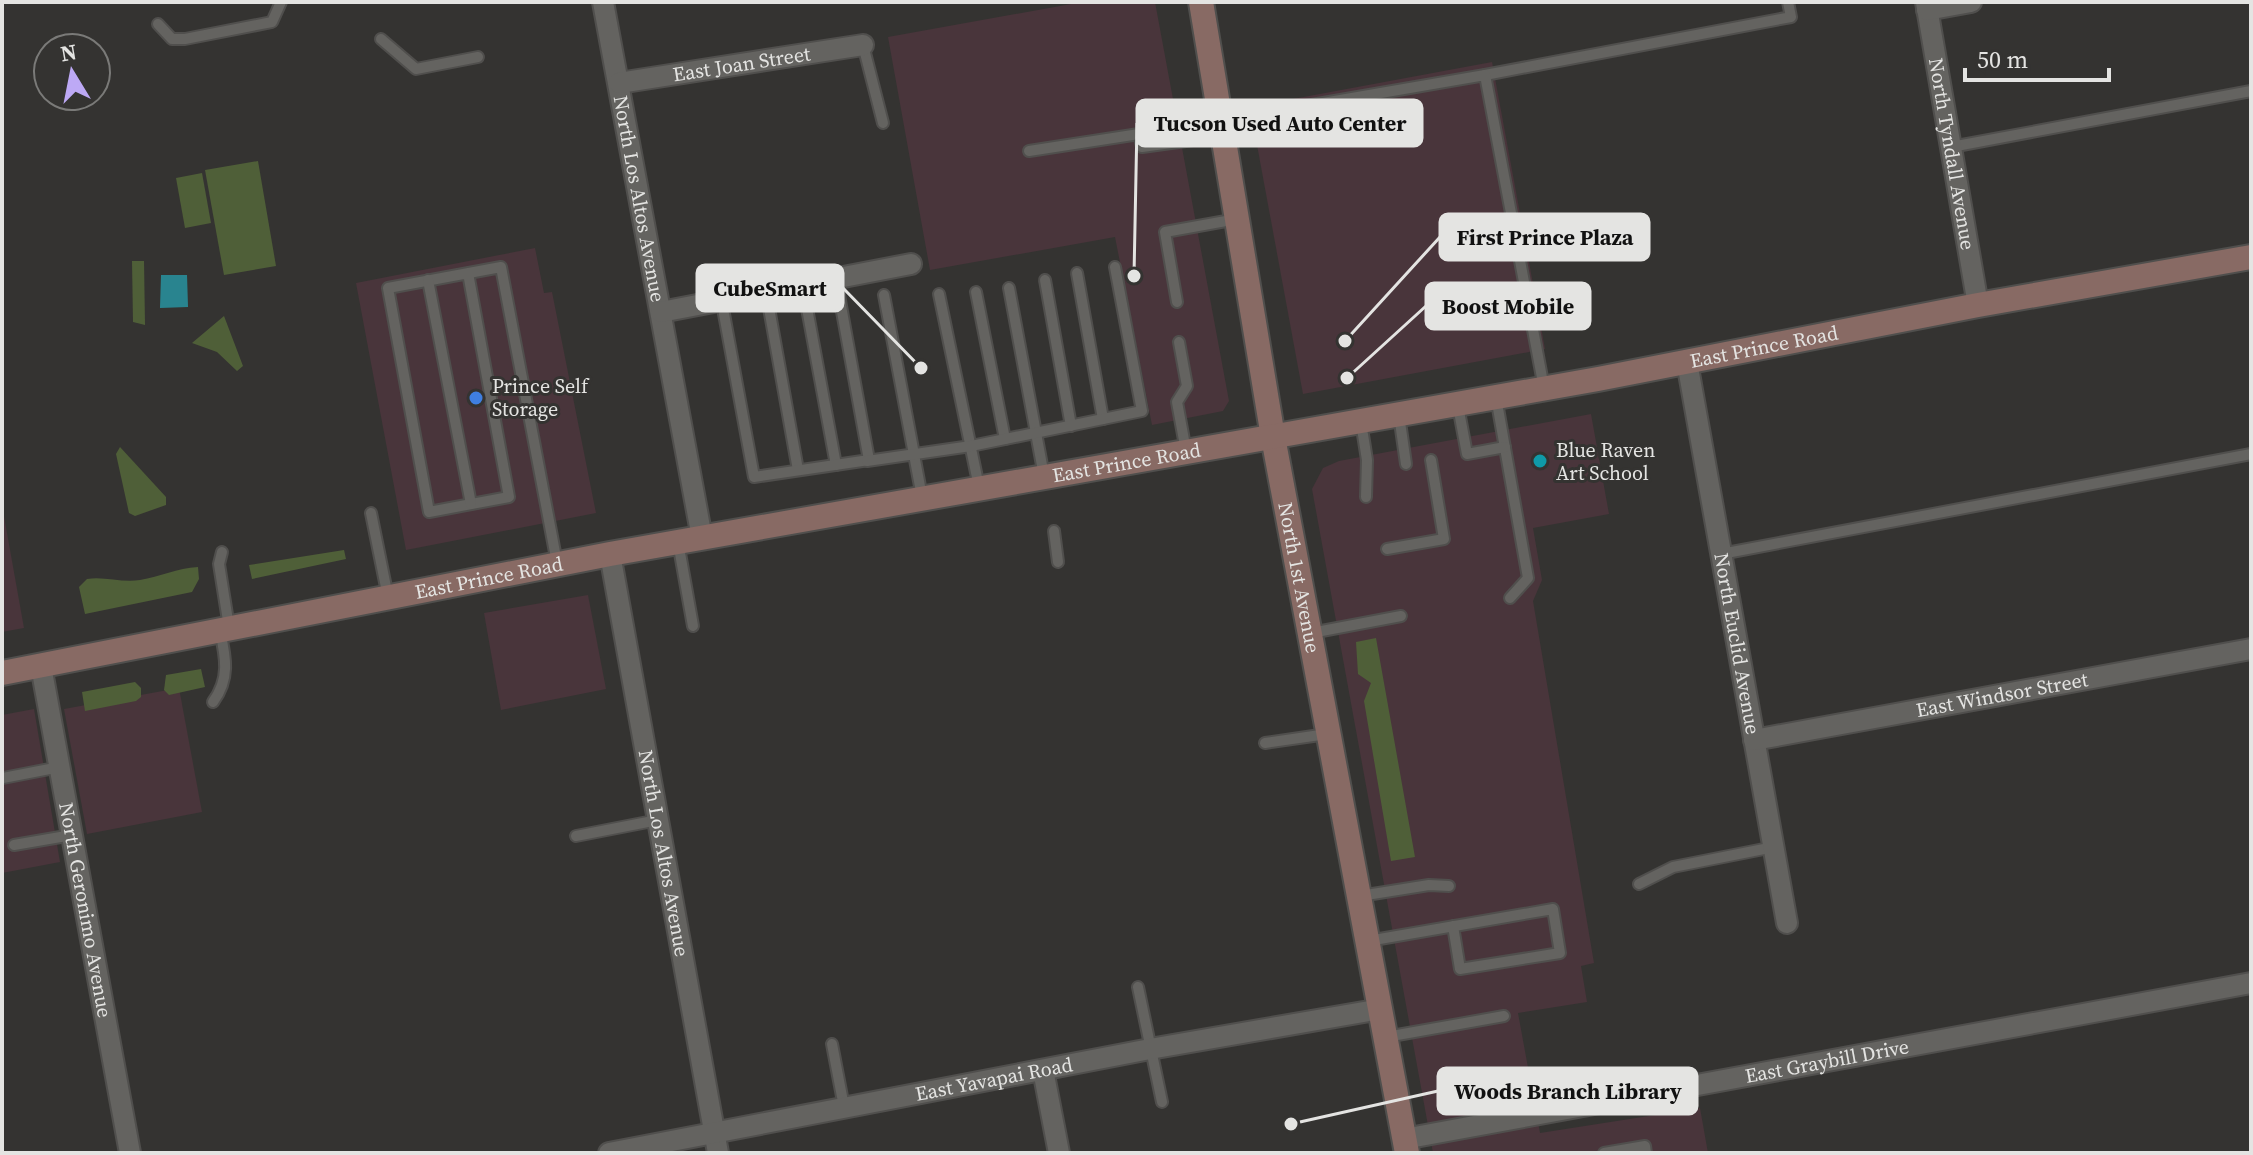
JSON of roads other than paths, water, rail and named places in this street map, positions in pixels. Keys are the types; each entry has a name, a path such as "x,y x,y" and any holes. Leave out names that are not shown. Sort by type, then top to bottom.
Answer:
{"main road":[{"name":"North 1st Avenue","path":"1201,2 1273,437 1406,1146"},
{"name":"East Prince Road","path":"2,673 610,554 1361,422 1978,305 2251,257"}],"street":[{"name":"North Los Altos Avenue","path":"603,2 702,538"},
{"path":"1927,6 1971,2"},
{"name":"North Tyndall Avenue","path":"1927,6 1978,305"},
{"name":"East Joan Street","path":"619,83 863,45"},
{"path":"661,312 911,264"},
{"name":"North Euclid Avenue","path":"1687,362 1787,923"},
{"name":"North Los Altos Avenue","path":"610,554 716,1143"},
{"name":"East Windsor Street","path":"1754,740 2251,649"},
{"name":"North Geronimo Avenue","path":"41,666 130,1153"},
{"name":"East Graybill Drive","path":"1406,1146 2251,983"},
{"name":"East Yavapai Road","path":"609,1153 716,1143 844,1107 1381,1009"},
{"path":"1043,1070 1059,1153"}],"lane":[{"path":"158,24 172,39 185,39 272,22 281,2"},
{"path":"1029,151 1139,134 1142,147 1222,130 1248,116 1791,17 1788,2"},
{"path":"381,39 416,69 478,57"},
{"path":"863,45 883,123"},
{"path":"1485,75 1544,388"},
{"path":"1951,147 2251,91"},
{"path":"1177,302 1165,232 1237,219"},
{"path":"468,273 509,497 429,512 388,288 428,280 501,267 557,564"},
{"path":"724,314 754,477 971,446 1142,411 1115,267"},
{"path":"1077,273 1103,419"},
{"path":"428,280 471,504"},
{"path":"1045,280 1071,426"},
{"path":"1009,288 1045,478"},
{"path":"976,292 1005,439"},
{"path":"939,294 980,489"},
{"path":"839,295 867,461"},
{"path":"884,295 922,499"},
{"path":"806,303 836,465"},
{"path":"769,308 798,470"},
{"path":"1179,342 1187,386 1177,402 1187,453"},
{"path":"1496,397 1528,578 1510,598"},
{"path":"1458,404 1467,454 1505,447"},
{"path":"1399,415 1406,464"},
{"path":"1361,422 1367,460 1366,497"},
{"path":"1721,554 2251,454"},
{"path":"1387,549 1444,539 1431,460"},
{"path":"371,513 388,598"},
{"path":"1054,531 1058,562"},
{"path":"678,542 693,626"},
{"path":"213,702 223,689 227,662 219,564 222,552"},
{"path":"1309,633 1401,616"},
{"path":"1265,743 1329,733"},
{"path":"3,778 60,767"},
{"path":"576,836 658,820"},
{"path":"14,845 72,835"},
{"path":"1639,884 1673,867 1774,847"},
{"path":"1360,896 1429,885 1449,886"},
{"path":"1368,941 1453,926 1553,909 1560,953 1460,969 1453,926"},
{"path":"1138,987 1162,1102"},
{"path":"1386,1037 1504,1016"},
{"path":"832,1044 844,1107"},
{"path":"1604,1153 1645,1146 1646,1153"}],"water":[{"path":"161,275 187,275 188,307 160,308"}],"place":[{"name":"Tucson Used Auto Center","path":"1134,276"},
{"name":"First Prince Plaza","path":"1345,341"},
{"name":"CubeSmart","path":"921,368"},
{"name":"Boost Mobile","path":"1347,378"},
{"name":"Prince Self Storage","path":"476,398"},
{"name":"Blue Raven Art School","path":"1540,461"},
{"name":"Woods Branch Library","path":"1291,1124"}]}
